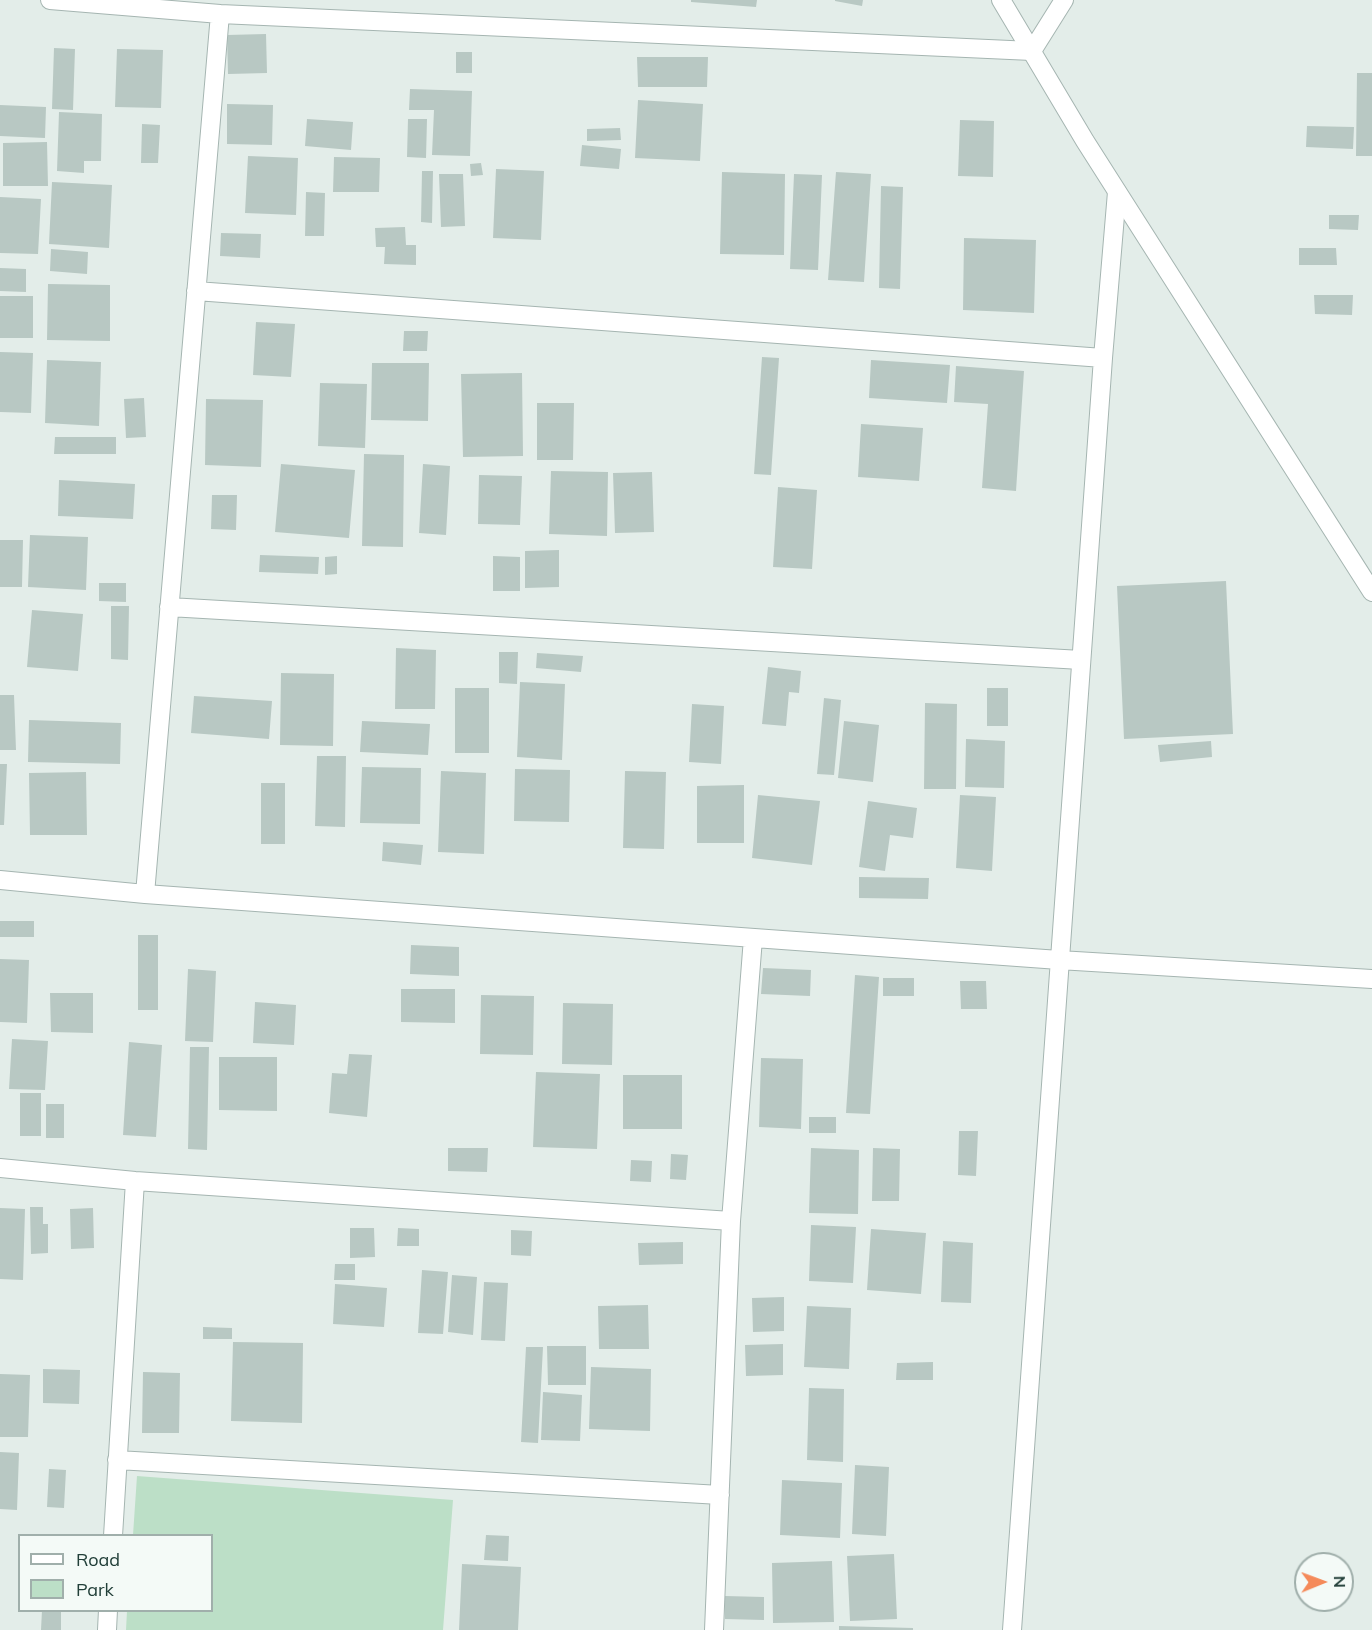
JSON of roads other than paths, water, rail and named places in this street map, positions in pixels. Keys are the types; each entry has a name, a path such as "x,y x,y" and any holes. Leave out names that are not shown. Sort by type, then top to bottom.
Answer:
{"street":[{"path":"50,0 220,14 1032,51"},
{"path":"1001,0 1084,141 1372,592"},
{"path":"1032,51 1064,0"},
{"path":"146,894 220,14"},
{"path":"1012,1630 1059,960 1117,192"},
{"path":"196,291 1103,358"},
{"path":"169,607 1081,660"},
{"path":"0,880 146,894 753,938 1372,979"},
{"path":"714,1630 731,1221 753,938"},
{"path":"0,1168 135,1181 731,1221"},
{"path":"113,1534 135,1181"},
{"path":"117,1460 720,1495"},
{"path":"106,1630 108,1612"}]}
